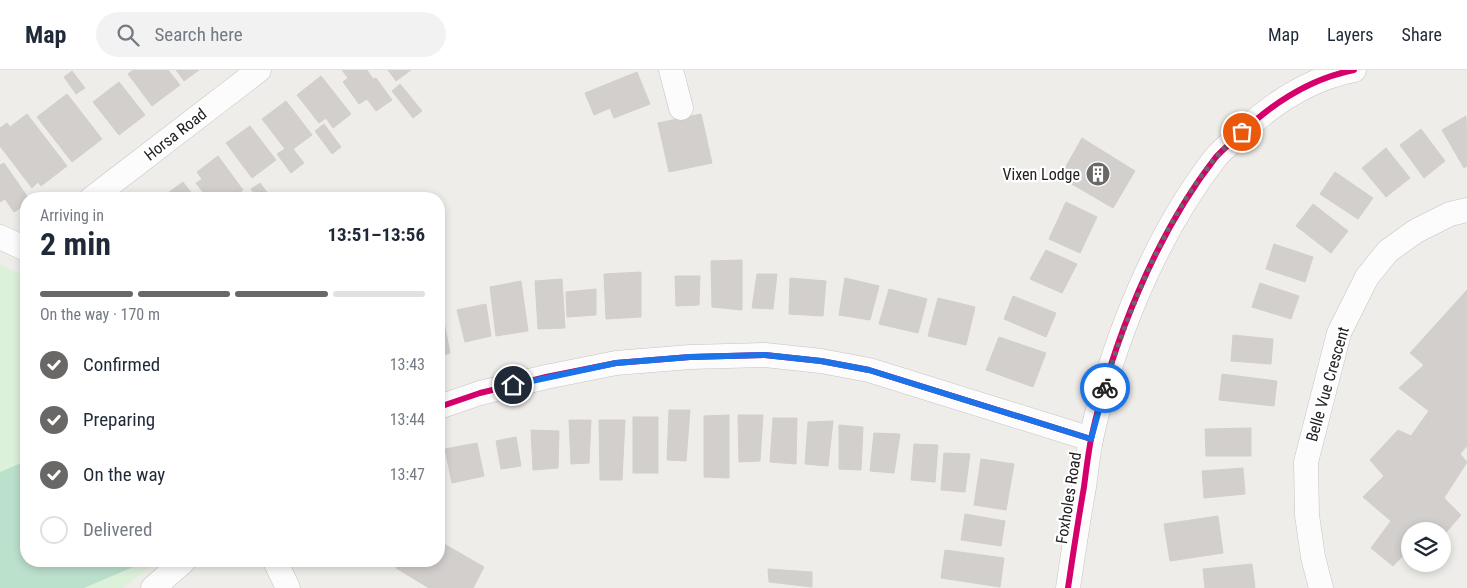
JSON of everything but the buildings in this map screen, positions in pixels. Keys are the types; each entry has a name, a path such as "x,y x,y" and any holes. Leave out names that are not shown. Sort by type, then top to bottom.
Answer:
{"street":[{"name":"Horsa Road","path":"101,192 259,70"},
{"path":"671,70 681,108"},
{"name":"Foxholes Road","path":"1068,588 1091,439 1111,363 1139,290 1163,240 1191,192 1217,156 1254,121 1293,92 1337,74 1354,70"},
{"name":"Belle Vue Crescent","path":"1321,588 1313,557 1307,515 1306,462 1339,333 1367,277 1388,251 1416,231 1450,214 1467,210"},
{"path":"0,237 20,246"},
{"path":"445,405 480,393 616,363 690,357 765,355 821,361 869,370 1091,439"},
{"path":"153,588 177,567"},
{"path":"277,567 288,588"}],"green space":[{"path":"0,264 20,274 20,567 149,567 123,588 0,588"},
{"path":"20,464 20,567 133,567 84,588 0,588 0,472"}],"cycle path":[{"path":"1068,588 1090,445 1100,403 1111,365 1138,291 1174,220 1216,157 1264,113 1306,86 1337,74 1354,70"},
{"path":"445,405 480,393 616,363 690,357 765,355 821,361 869,370 1091,439"}],"way so far":[{"path":"1105,388 1111,363 1139,290 1163,240 1191,192 1217,156 1242,132"}],"place":[{"name":"Vixen Lodge","path":"1098,174"}],"route":[{"path":"513,385 616,363 690,357 765,355 821,361 869,370 1091,439 1105,388"}]}
